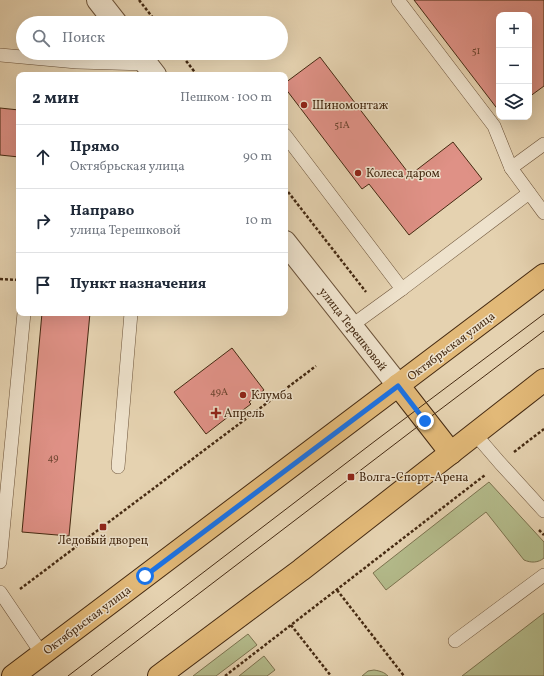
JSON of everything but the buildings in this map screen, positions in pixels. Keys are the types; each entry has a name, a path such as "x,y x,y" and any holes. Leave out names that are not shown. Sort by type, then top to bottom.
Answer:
{"main road":[{"name":"Октябрьская улица","path":"12,676 544,275"},
{"path":"159,676 300,570 544,380"},
{"name":"улица Терешковой","path":"398,386 450,453"}],"street":[{"path":"98,0 111,16"},
{"name":"улица Терешковой","path":"288,246 398,386"}],"lane":[{"path":"398,0 494,126 511,168 544,213"},
{"path":"0,55 16,56"},
{"path":"55,60 147,64"},
{"path":"288,139 402,289"},
{"path":"511,168 544,144"},
{"path":"351,326 529,193"},
{"path":"0,562 24,316"},
{"path":"118,467 131,316"},
{"path":"475,434 544,512"},
{"path":"455,641 544,575"},
{"path":"3,596 42,654"}],"path":[{"path":"139,0 152,16"},
{"path":"185,60 195,72"},
{"path":"288,192 377,307"},
{"path":"0,279 16,280"},
{"path":"3,596 316,366"},
{"path":"225,676 434,515"},
{"path":"337,590 404,676"},
{"path":"292,625 331,676"}],"green space":[{"path":"489,482 544,542 544,558 534,562 524,560 486,512 386,590 373,573"},
{"path":"544,613 544,676 462,676"},
{"path":"248,634 257,645 216,676 193,676"},
{"path":"264,656 275,670 267,676 239,676"},
{"path":"374,670 382,672 388,676 362,676 368,671"}],"tram line":[{"path":"68,676 375,441 544,314"},
{"path":"91,676 544,331"}],"place":[{"name":"Шиномонтаж","path":"304,105"},
{"name":"Колеса даром","path":"358,173"},
{"name":"Клумба","path":"243,395"},
{"name":"Апрель","path":"216,413"},
{"name":"Волга-Спорт-Арена","path":"351,477"},
{"name":"Ледовый дворец","path":"103,527"}],"route":[{"path":"145,576 398,386 425,421"}]}
